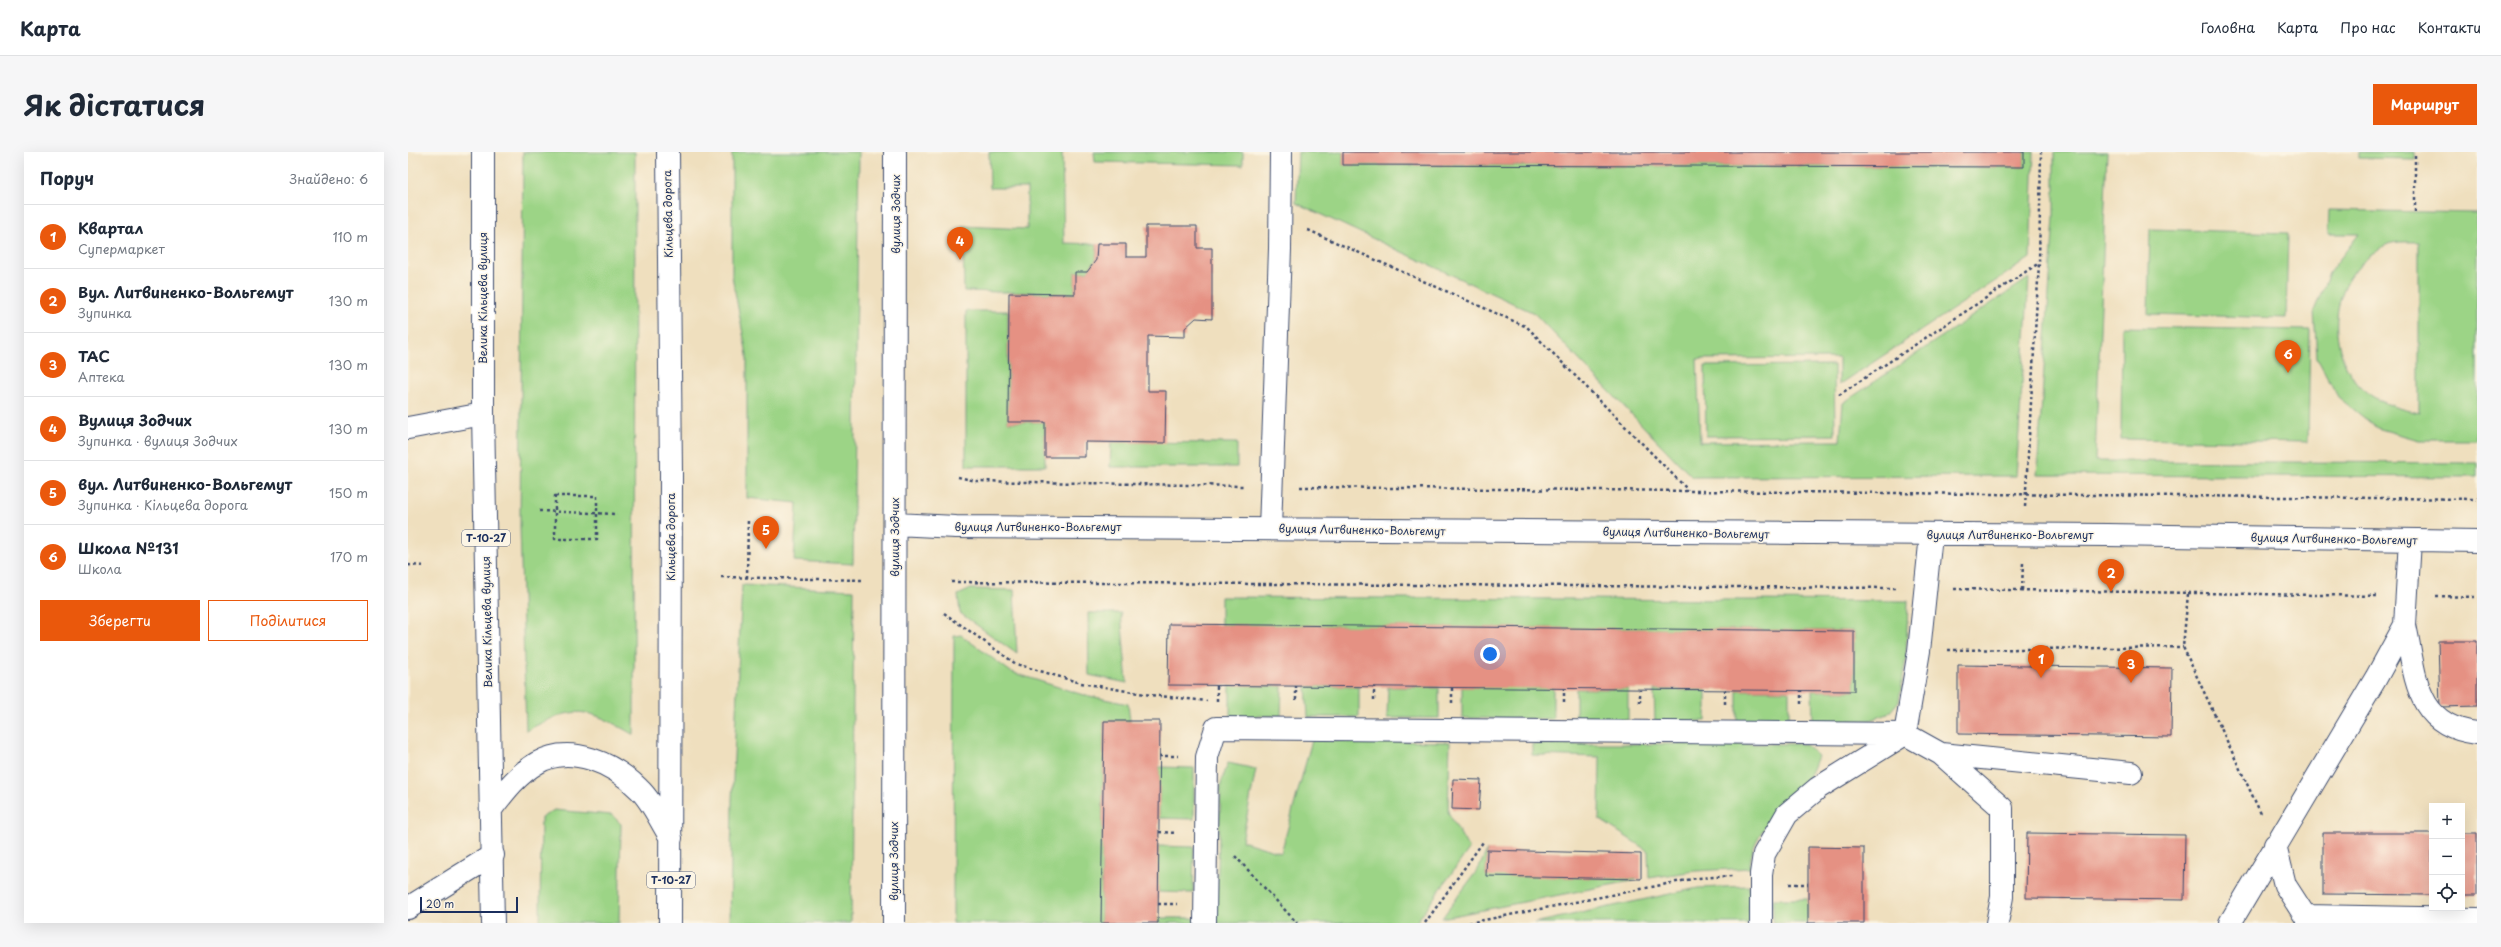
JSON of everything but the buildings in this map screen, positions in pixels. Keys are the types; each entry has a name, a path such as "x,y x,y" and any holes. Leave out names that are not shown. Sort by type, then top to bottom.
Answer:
{"main road":[{"name":"Велика Кільцева вулиця","path":"483,152 483,414 493,855 493,923"},
{"name":"Кільцева дорога","path":"668,152 671,474 670,923"},
{"name":"вулиця Зодчих","path":"894,923 895,152"},
{"path":"1270,529 1270,487 1281,152"},
{"path":"408,428 483,414"},
{"name":"вулиця Литвиненко-Вольгемут","path":"895,524 956,527 2477,540"},
{"path":"1761,923 1761,874 1764,854 1787,814 1818,788 1905,734 1919,650 1931,535"},
{"path":"2410,540 2406,625 2420,695 2430,712 2442,723 2454,728 2477,733"},
{"path":"2230,923 2406,625"},
{"path":"1205,923 1207,757 1216,728 1905,734 1941,754 2002,808 2002,897 1997,923"},
{"path":"492,808 512,782 538,762 568,754 604,763 640,790 671,838"},
{"path":"1941,754 2131,773"},
{"path":"2275,845 2285,885 2305,916 2477,919"},
{"path":"408,908 493,855"}],"path":[{"path":"2025,494 2039,263 2041,152"},
{"path":"2415,152 2415,212"},
{"path":"1280,217 1527,326 1688,490"},
{"path":"1839,396 2039,263"},
{"path":"958,477 976,481 1270,487 2477,499"},
{"path":"555,496 597,496 597,539 555,539 555,512 555,496"},
{"path":"539,511 617,514"},
{"path":"747,578 748,518"},
{"path":"408,566 426,566"},
{"path":"721,577 863,580"},
{"path":"951,582 1926,588 2188,594 2477,597"},
{"path":"2188,594 2183,647 2275,845"},
{"path":"944,613 1016,664 1081,684 1150,695 1216,702"},
{"path":"1919,650 2183,647"},
{"path":"1206,824 1297,923"},
{"path":"1425,923 1483,842"},
{"path":"1469,923 1697,878 1761,874"}],"green space":[{"path":"523,152 635,152 634,735 604,719 592,714 581,712 557,716 526,731 520,526"},
{"path":"732,152 859,152 853,564 794,561 797,503 747,498 747,355 732,276"},
{"path":"989,152 1062,152 1064,243 1097,244 1096,260 1087,272 1075,272 1075,294 964,291 963,226 1027,229 1027,188 990,188"},
{"path":"1094,152 1243,152 1243,165 1095,162"},
{"path":"1298,152 1343,152 1343,165 2024,167 2024,152 2034,152 2030,258 1839,385 1839,358 1697,359 1700,442 1840,441 1843,403 2029,278 2016,476 1692,477 1534,313 1296,203"},
{"path":"2054,152 2107,152 2095,461 2477,463 2477,477 2037,475 2054,217"},
{"path":"2359,152 2415,152 2415,159 2359,158"},
{"path":"2329,210 2477,213 2477,440 2419,440 2377,428 2338,397 2317,358 2314,311 2329,273 2359,234 2328,234","holes":["2395,242 2419,242 2419,413 2402,409 2378,400 2363,390 2347,368 2340,351 2337,333 2337,315 2341,297 2348,281 2359,266 2373,254 2386,245"]},
{"path":"2150,229 2288,233 2286,318 2148,314"},
{"path":"966,311 1008,311 1008,422 1045,422 1045,466 966,466"},
{"path":"2122,327 2310,330 2308,442 2121,439"},
{"path":"1834,365 1835,435 1706,436 1705,366"},
{"path":"1111,442 1237,443 1237,467 1110,467"},
{"path":"742,585 854,590 851,923 730,923 732,800"},
{"path":"971,589 1014,590 1017,654 960,613 958,595"},
{"path":"1221,597 1908,601 1906,658 1899,701 1888,714 1871,720 1813,721 1812,691 1854,691 1854,631 1221,625"},
{"path":"1088,613 1121,613 1127,683 1089,675"},
{"path":"961,635 1011,672 1080,694 1128,704 1130,721 1104,721 1101,923 953,923 954,636"},
{"path":"1230,685 1282,686 1281,716 1230,716"},
{"path":"1306,686 1359,687 1359,717 1308,717"},
{"path":"1388,687 1439,688 1439,718 1387,718"},
{"path":"1462,687 1553,688 1553,719 1462,718"},
{"path":"1576,689 1628,689 1628,720 1576,720"},
{"path":"1654,690 1706,690 1706,721 1655,721"},
{"path":"1737,690 1789,691 1789,722 1737,722"},
{"path":"1312,740 1450,742 1448,812 1469,849 1416,923 1216,923 1221,783 1228,763 1256,769 1242,841 1281,853"},
{"path":"1532,744 1805,744 1818,756 1809,776 1763,830 1756,842 1750,868 1695,871 1649,878 1648,851 1599,819 1600,757 1532,755"},
{"path":"1159,767 1194,768 1194,819 1159,818"},
{"path":"554,810 612,815 621,824 619,923 540,923 541,818"},
{"path":"1158,846 1194,847 1193,893 1158,892"},
{"path":"1487,850 1486,875 1641,879 1442,918 1479,868"},
{"path":"1749,886 1749,923 1534,923 1698,888"},
{"path":"1773,899 1808,899 1808,923 1773,923"},
{"path":"1158,918 1194,918 1194,923 1158,923"}],"place":[{"name":"Вулиця Зодчих","path":"960,260"},
{"name":"Школа №131","path":"2288,373"},
{"name":"вул. Литвиненко-Вольгемут","path":"766,549"},
{"name":"Вул. Литвиненко-Вольгемут","path":"2111,592"},
{"name":"Квартал","path":"2041,678"},
{"name":"ТАС","path":"2131,683"}]}
